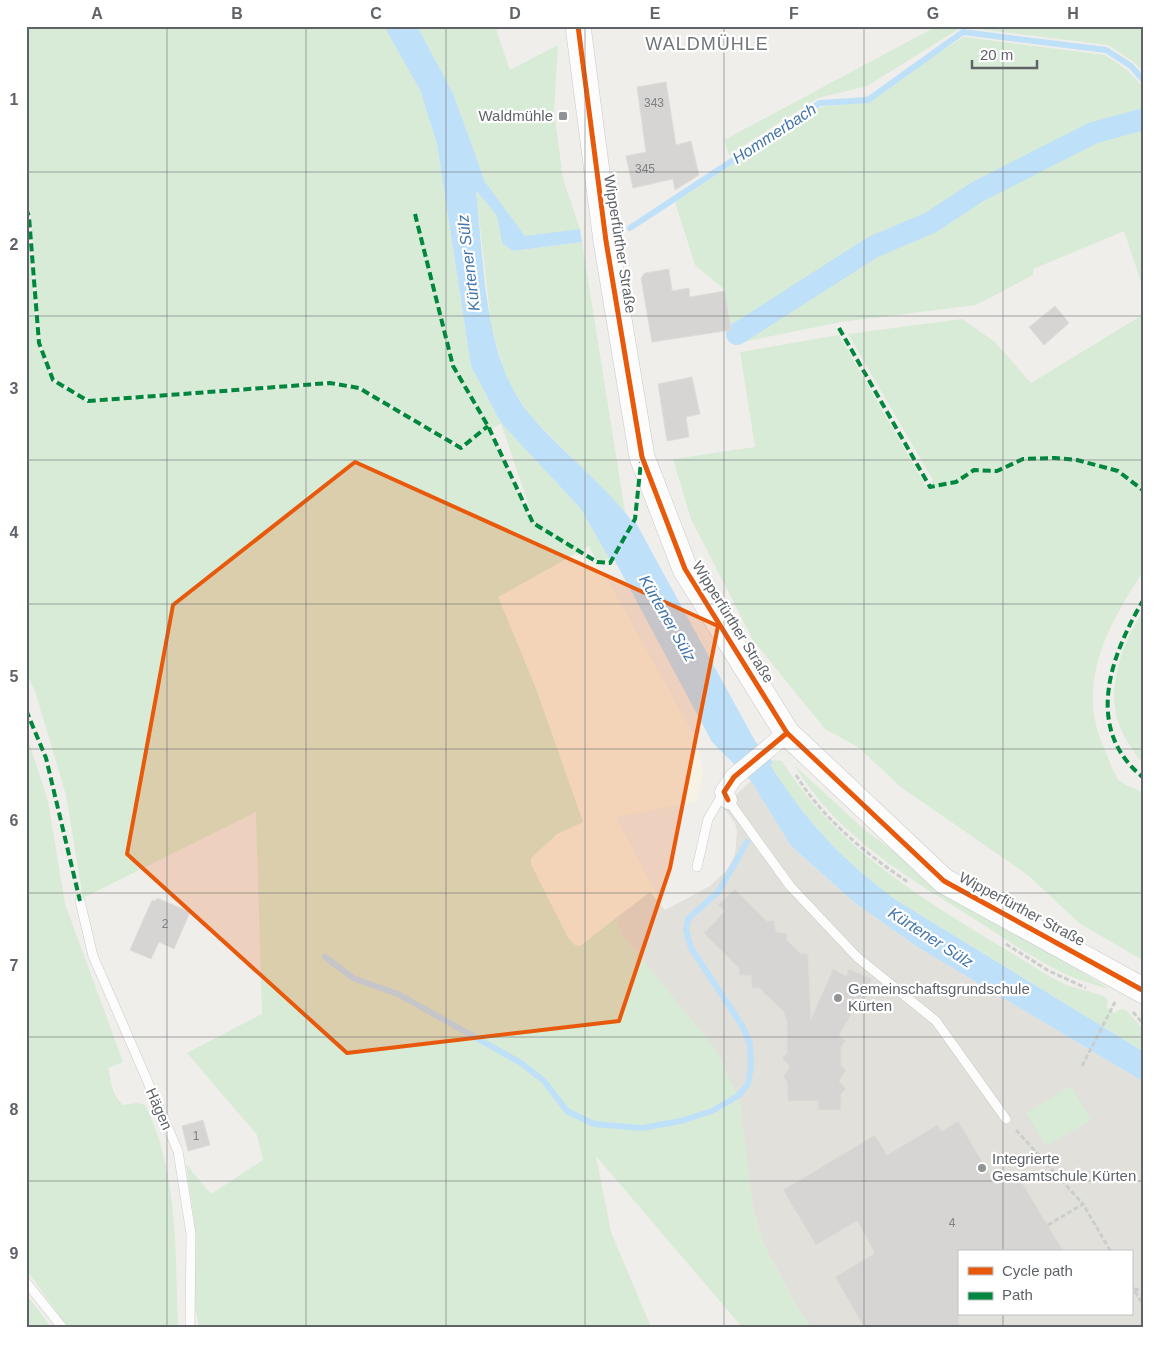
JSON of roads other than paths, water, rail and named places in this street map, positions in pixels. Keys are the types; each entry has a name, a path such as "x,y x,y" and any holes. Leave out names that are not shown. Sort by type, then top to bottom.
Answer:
{"main road":[{"name":"Wipperfürther Straße","path":"578,26 606,240 642,457 684,569 780,738 944,881 1144,991"}],"street":[{"path":"729,790 780,738"}],"lane":[{"path":"697,867 708,819 729,790 790,886 850,950 936,1021 1006,1120"},
{"name":"Hägen","path":"80,901 93,956 178,1151 191,1234 190,1327"},
{"path":"26,1282 62,1327"}],"water":[{"name":"Kürtener Sülz","path":"384,26 417,26 453,93 485,182 525,236 580,229 582,242 513,251 502,243 497,216 476,190 488,309 503,367 515,393 531,416 636,523 755,741 773,762 770,765 784,785 826,839 858,870 896,900 1144,1052 1144,1082 919,948 855,903 791,846 751,781 712,742 615,561 609,558 581,509 501,423 471,366 437,144 420,90"}],"waterway":[{"name":"Hommerbach","path":"630,228 820,103 868,100 963,32 1106,50 1131,66 1144,81"},
{"path":"737,334 873,247 930,223 977,192 1093,133 1144,119"},
{"path":"325,957 353,978 398,994 521,1063 544,1081 567,1111 594,1124 642,1128 681,1121 712,1111 738,1096 748,1084 751,1066 750,1044 743,1027 691,948 686,930 688,919 719,891 747,842"}],"place":[{"name":"Waldmühle","path":"563,116"},
{"name":"Gemeinschaftsgrundschule Kürten","path":"838,998"},
{"name":"Integrierte Gesamtschule Kürten","path":"982,1168"}],"district":[{"name":"WALDMÜHLE","path":"707,44"}]}
